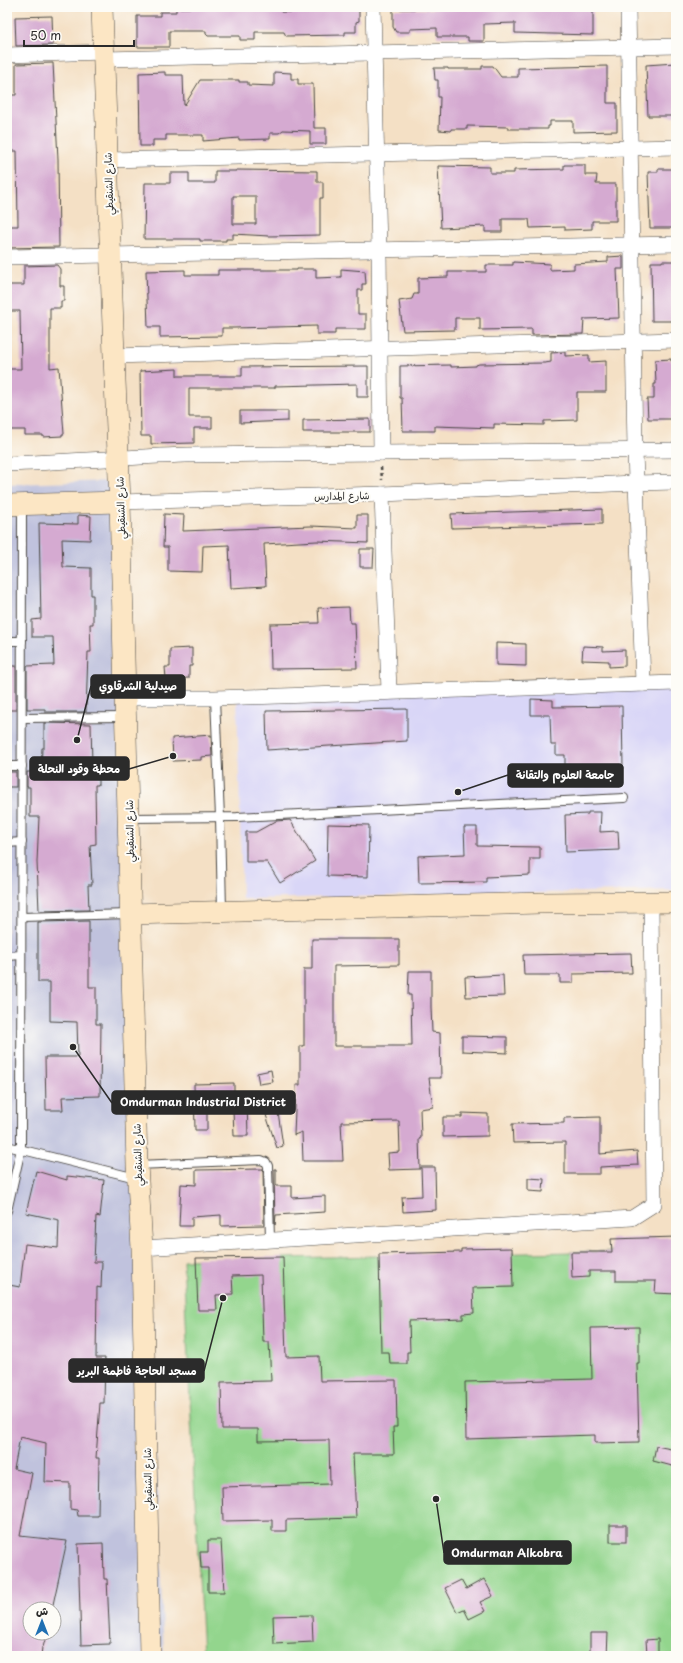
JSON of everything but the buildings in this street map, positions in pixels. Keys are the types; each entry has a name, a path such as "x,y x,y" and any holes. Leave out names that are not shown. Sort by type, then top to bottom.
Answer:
{"street":[{"name":"شارع الشنقيطي","path":"102,7 120,502 137,1172 142,1248 150,1656"},
{"path":"373,7 379,249 381,453"},
{"path":"628,7 634,341 634,451 644,684"},
{"path":"7,55 104,56 374,53 676,46"},
{"path":"107,160 676,147"},
{"path":"7,257 676,244"},
{"path":"114,356 676,340"},
{"path":"7,464 118,457 676,450"},
{"name":"شارع المدارس","path":"15,504 382,494 676,482"},
{"path":"382,494 389,692"},
{"path":"126,708 215,698 676,683"},
{"path":"131,914 540,903 676,902"},
{"path":"142,1248 632,1218 654,1204 651,903"}],"lane":[{"path":"7,1211 21,1149 22,641 15,504"},
{"path":"7,641 22,641"},
{"path":"215,698 222,911"},
{"path":"22,718 126,708"},
{"path":"7,766 22,766"},
{"path":"129,818 220,817 624,798"},
{"path":"7,843 22,842"},
{"path":"22,917 131,914"},
{"path":"7,956 21,956"},
{"path":"7,1146 137,1172 261,1160 266,1162 268,1166 270,1239"}],"path":[{"path":"381,453 382,494"}],"shaded area":[{"path":"116,481 164,1656 7,1656 7,484"},
{"path":"676,684 676,890 242,899 237,694"}],"green space":[{"path":"674,1250 676,1342 676,1656 203,1656 183,1260"}],"place":[{"name":"صيدلية الشرقاوي","path":"77,740"},
{"name":"محطة وقود النحلة","path":"173,756"},
{"name":"جامعة العلوم والتقانة","path":"458,792"},
{"name":"Omdurman Industrial District","path":"73,1047"},
{"name":"مسجد الحاجة فاطمة البرير","path":"223,1298"},
{"name":"Omdurman Alkobra","path":"436,1499"}]}
